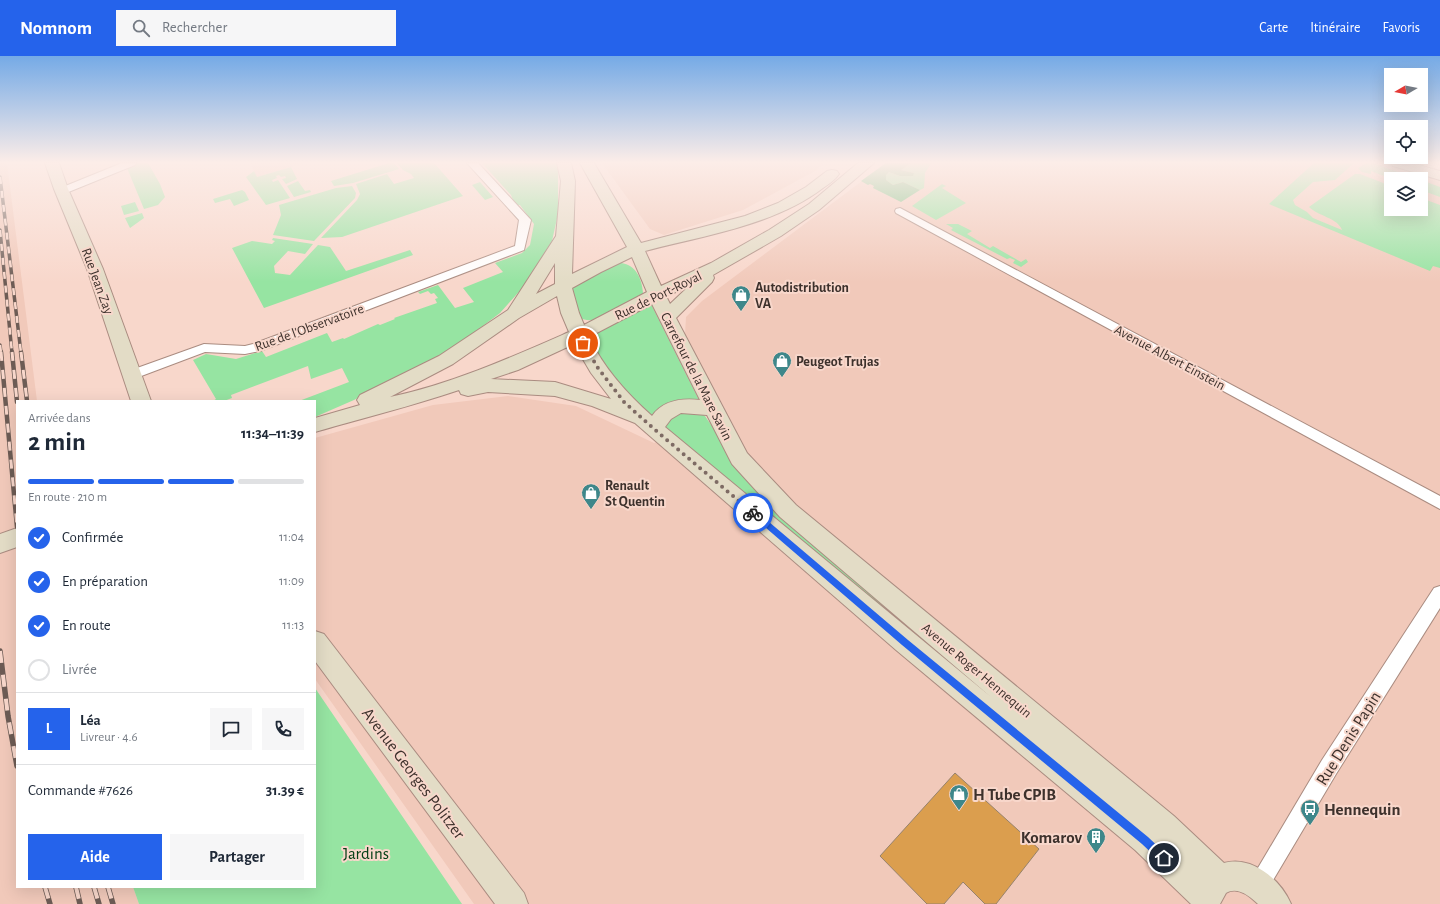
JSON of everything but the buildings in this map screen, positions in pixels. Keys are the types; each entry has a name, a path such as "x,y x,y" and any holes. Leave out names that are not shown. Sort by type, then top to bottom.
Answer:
{"street":[{"name":"Rue Jean Zay","path":"67,203 95,269 141,400"},
{"name":"Rue de l'Observatoire","path":"131,375 204,348 245,350 255,348 520,248 525,220 509,203"},
{"path":"566,203 563,285 570,313 598,368 624,402 648,424"},
{"name":"Carrefour de la Mare Savin","path":"610,203 636,249 667,317 739,458"},
{"name":"Rue de Port-Royal","path":"316,424 381,394 446,360 513,314 595,268 636,249 756,216 789,203"},
{"name":"Rue de Port-Royal","path":"316,424 383,405 411,400 511,365 580,334 657,294 717,267 775,233 819,203"},
{"name":"Avenue Albert Einstein","path":"900,211 1440,503"},
{"path":"513,314 564,236"},
{"path":"667,317 717,267"},
{"path":"411,400 488,385 555,390 598,401 648,424"},
{"path":"648,424 673,408 684,405 713,409"},
{"name":"Avenue Roger Hennequin","path":"648,424 905,642 1212,894"},
{"name":"Avenue Roger Hennequin","path":"739,458 788,511 1164,826 1212,894"},
{"path":"0,544 16,537"},
{"name":"Rue Denis Papin","path":"1268,894 1329,768 1440,593"},
{"name":"Avenue Georges Politzer","path":"316,643 513,904"},
{"path":"1212,894 1229,876 1241,877 1268,894"}],"shaded area":[{"path":"0,203 12,203 37,400 16,400 16,888 133,888 139,904 0,904"},
{"path":"631,203 757,203 743,210 664,235 650,229"},
{"path":"833,203 1384,203 1384,216 1428,216 1428,203 1440,203 1440,904 474,904 316,680 316,438 433,405 508,396 576,406 654,443 723,415 685,335 686,317 702,301"}],"green space":[{"path":"135,203 139,211 124,215 121,206"},
{"path":"141,203 160,203 158,205 144,209"},
{"path":"232,203 243,203 234,206"},
{"path":"264,203 274,203 266,205"},
{"path":"287,203 351,203 314,241 273,235 281,215 279,205"},
{"path":"355,203 444,203 342,237 321,238"},
{"path":"514,203 558,203 558,214 552,241 525,285 500,313 455,347 354,400 316,417 316,400 302,400 349,382 342,368 311,379 308,366 231,395 232,398 227,400 214,400 216,399 193,360 206,354 236,359 262,351 266,357 327,333 332,342 343,338 344,339 378,324 380,325 395,319 394,318 437,303 435,299 438,298 434,293 431,294 428,291 420,294 418,292 438,285 455,308 474,302 463,288 503,272 495,263 522,253 530,245 534,224 520,205 515,205"},
{"path":"917,203 966,203 936,220 912,206"},
{"path":"1271,203 1294,203 1295,205 1307,212 1313,218 1342,230 1340,226 1332,220 1317,213 1309,207 1315,203 1384,203 1384,216 1428,216 1428,203 1440,205 1440,268 1433,266 1430,271 1269,204"},
{"path":"142,213 144,218 130,228 125,218"},
{"path":"946,224 958,224 972,231 967,234 990,248 993,246 1021,262 1026,259 1028,262 1021,267 1013,263 1015,260 1010,258 1007,259 951,230 953,228"},
{"path":"273,238 313,244 305,254 288,251 274,266 275,273 290,275 318,245 330,247 346,271 410,250 413,255 264,308 232,248 252,241 272,244 275,241 272,240"},
{"path":"615,263 627,264 632,267 641,281 643,293 626,306 612,314 590,320 579,318 573,305 572,287"},
{"path":"651,304 699,400 653,420 621,388 586,336"},
{"path":"679,410 697,410 705,416 738,465 1193,870 666,432 665,424"},
{"name":"Jardins","path":"316,689 462,904 139,904 133,888 316,888"}],"railway":[{"path":"3,203 21,353"},
{"path":"0,230 12,353"},
{"path":"0,345 1,353"},
{"path":"1,352 16,516"},
{"path":"12,352 17,400"},
{"path":"21,352 27,400"},
{"path":"0,651 8,716 16,760"},
{"path":"45,888 50,904"},
{"path":"76,888 80,904"},
{"path":"94,888 99,904"},
{"path":"108,888 113,904"}],"way so far":[{"path":"583,343 598,368 624,402 753,513"}],"place":[{"name":"Autodistribution VA","path":"741,312"},
{"name":"Peugeot Trujas","path":"782,378"},
{"name":"Renault St Quentin","path":"591,510"},
{"name":"H Tube CPIB","path":"959,811"},
{"name":"Hennequin","path":"1310,826"},
{"name":"Komarov","path":"1096,854"}],"route":[{"path":"753,513 905,642 1145,840 1164,858"}]}
